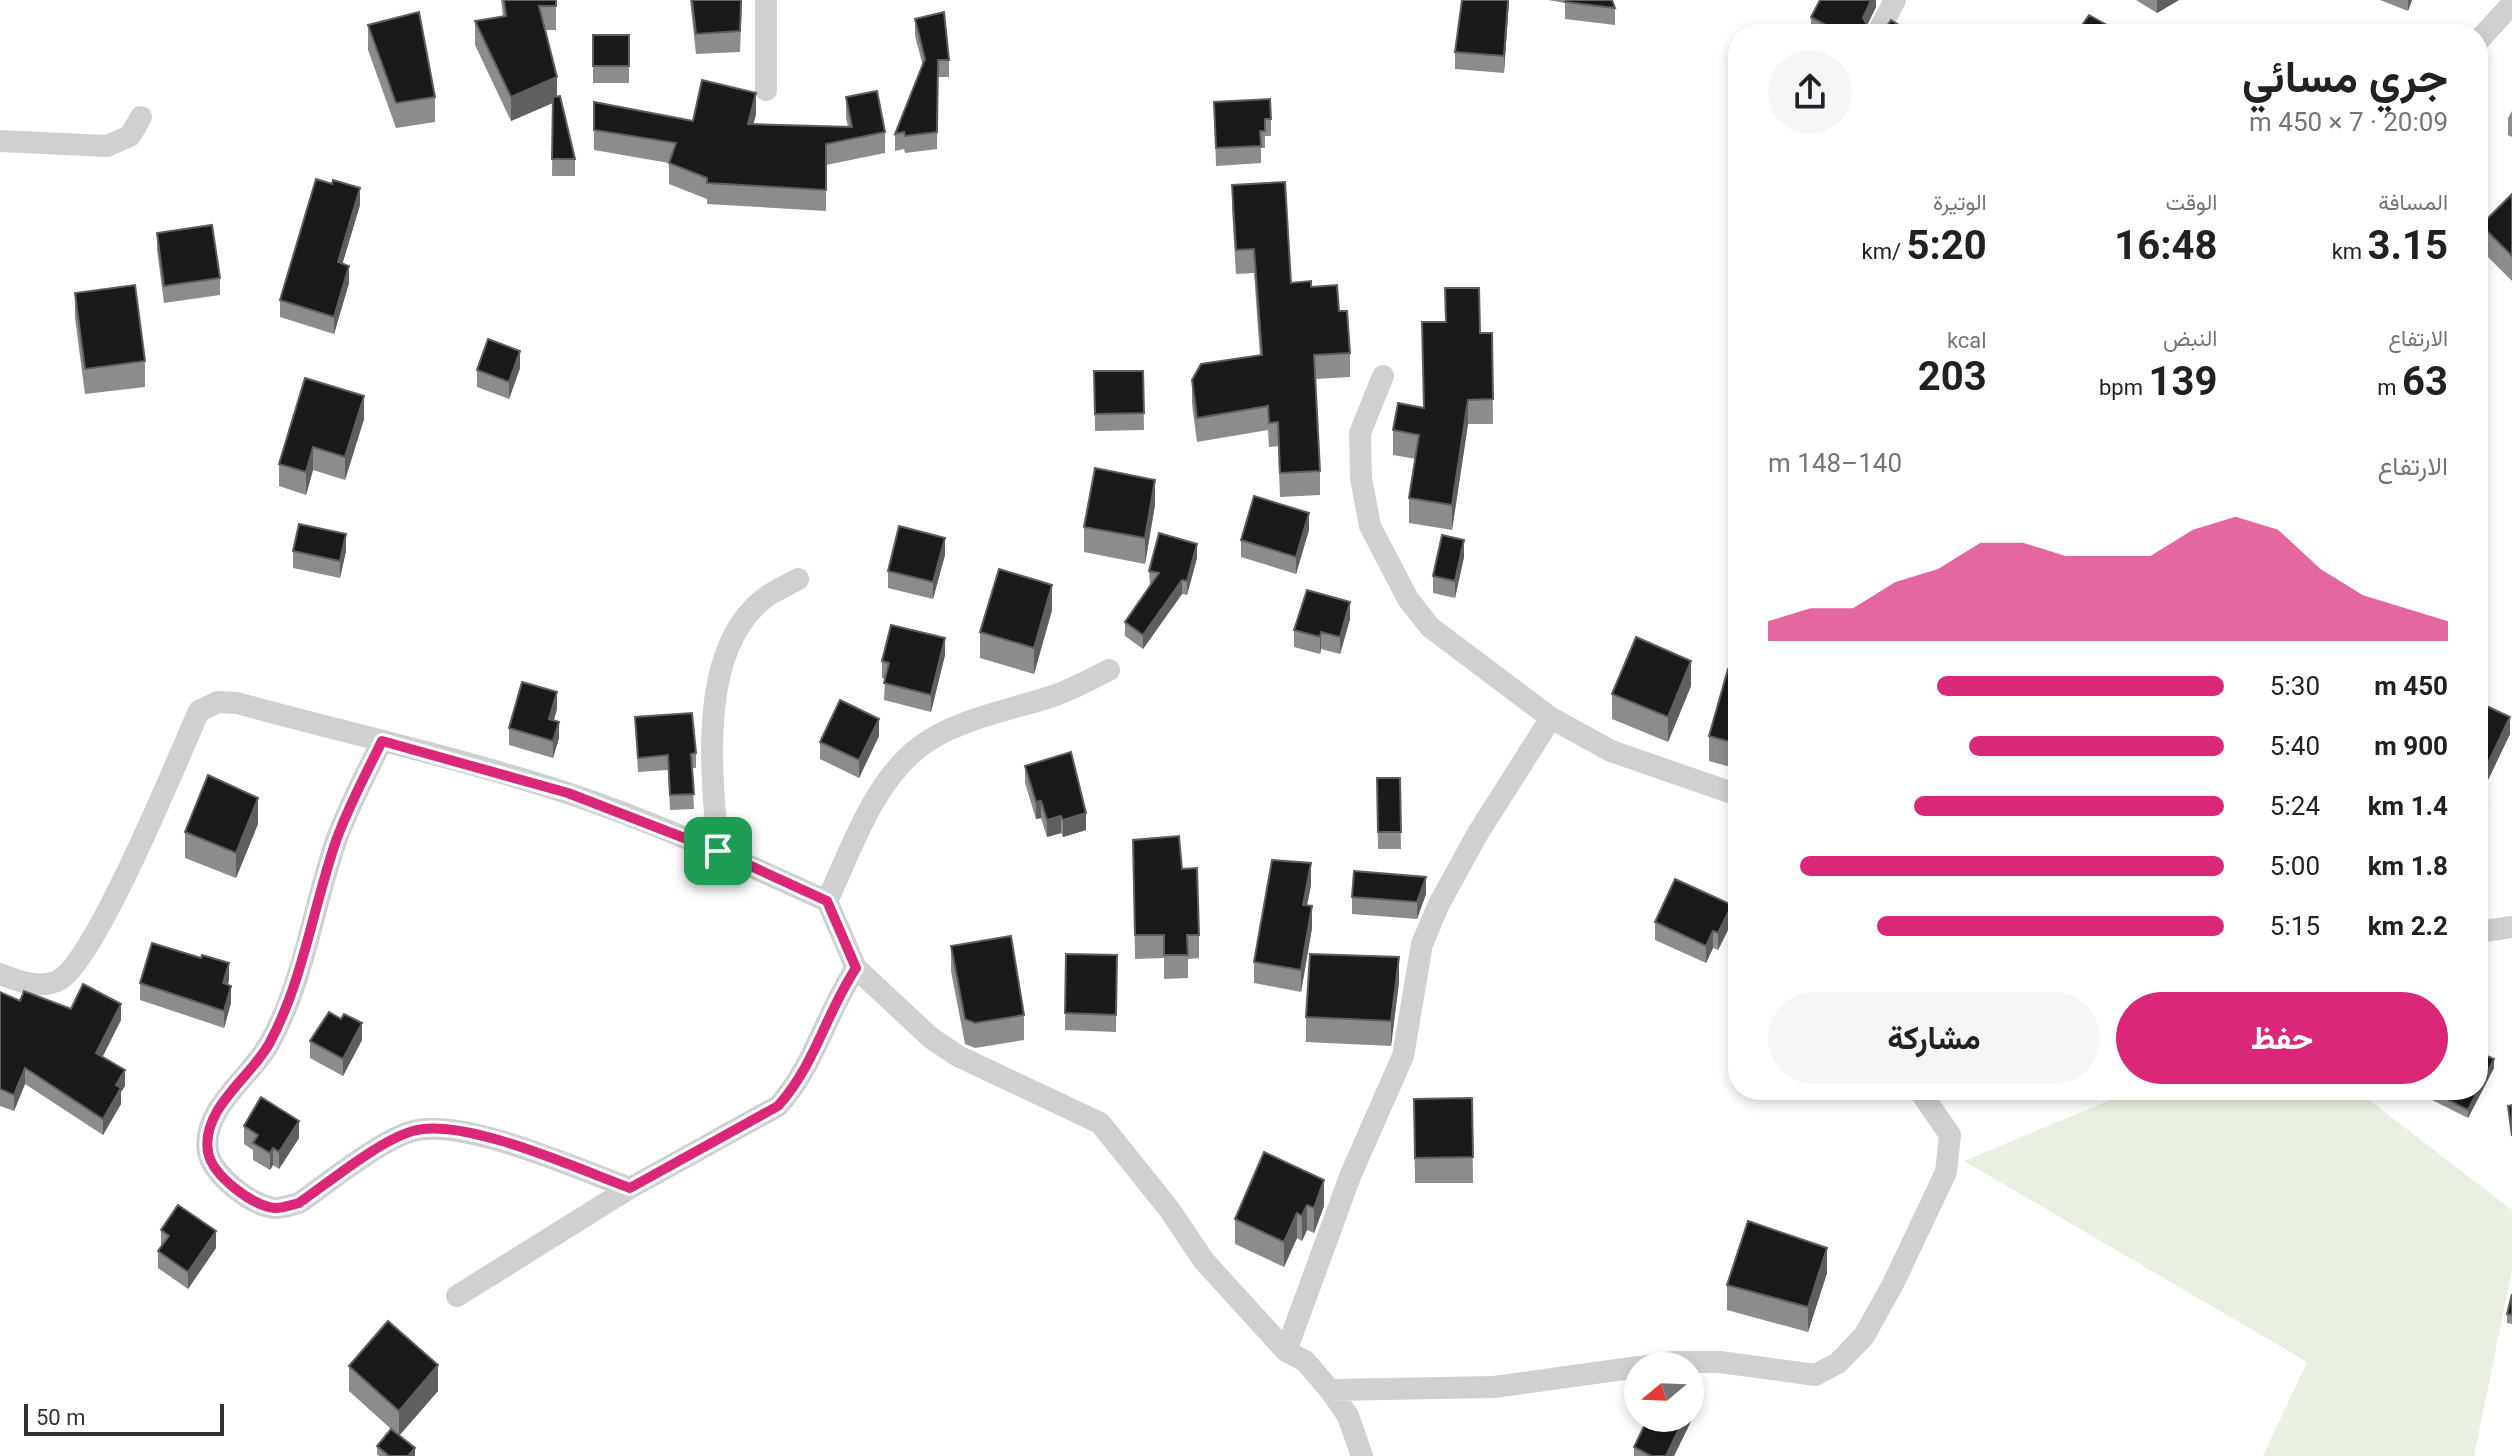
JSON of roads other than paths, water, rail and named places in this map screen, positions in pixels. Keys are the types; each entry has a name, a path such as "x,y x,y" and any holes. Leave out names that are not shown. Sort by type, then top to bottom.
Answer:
{"street":[{"path":"766,0 766,90"},
{"path":"1882,24 1895,0"},
{"path":"2488,30 2512,4"},
{"path":"0,141 107,146 130,136 141,117"},
{"path":"1383,376 1360,433 1360,463 1370,526 1386,562 1430,627 1551,718 1611,751 1728,792"},
{"path":"718,851 713,787 714,692 740,627 764,598 798,579"},
{"path":"827,901 866,818 889,779 918,748 976,719 1057,695 1109,670"},
{"path":"0,974 40,985 59,980 80,960 115,895 199,711 208,704 237,703 568,793 718,851 827,901 856,968 896,1008 958,1056 1100,1123 1169,1209 1204,1261 1286,1351 1305,1361 1330,1390 1348,1416 1362,1456"},
{"path":"1286,1351 1351,1174 1403,1056 1422,944 1427,931 1478,833 1551,718"},
{"path":"382,741 336,840 290,995 270,1042 252,1072 211,1119 208,1152 219,1177 273,1208 286,1206 299,1203 386,1144 413,1130 439,1129 464,1132 536,1153 630,1188"},
{"path":"2488,931 2512,927"},
{"path":"457,1296 630,1188 778,1106 795,1088 823,1038 833,1003 856,968"},
{"path":"1704,1362 1815,1375 1838,1363 1864,1336 1893,1284 1946,1172 1950,1135 1926,1100"},
{"path":"1330,1390 1494,1387 1624,1369"}]}
